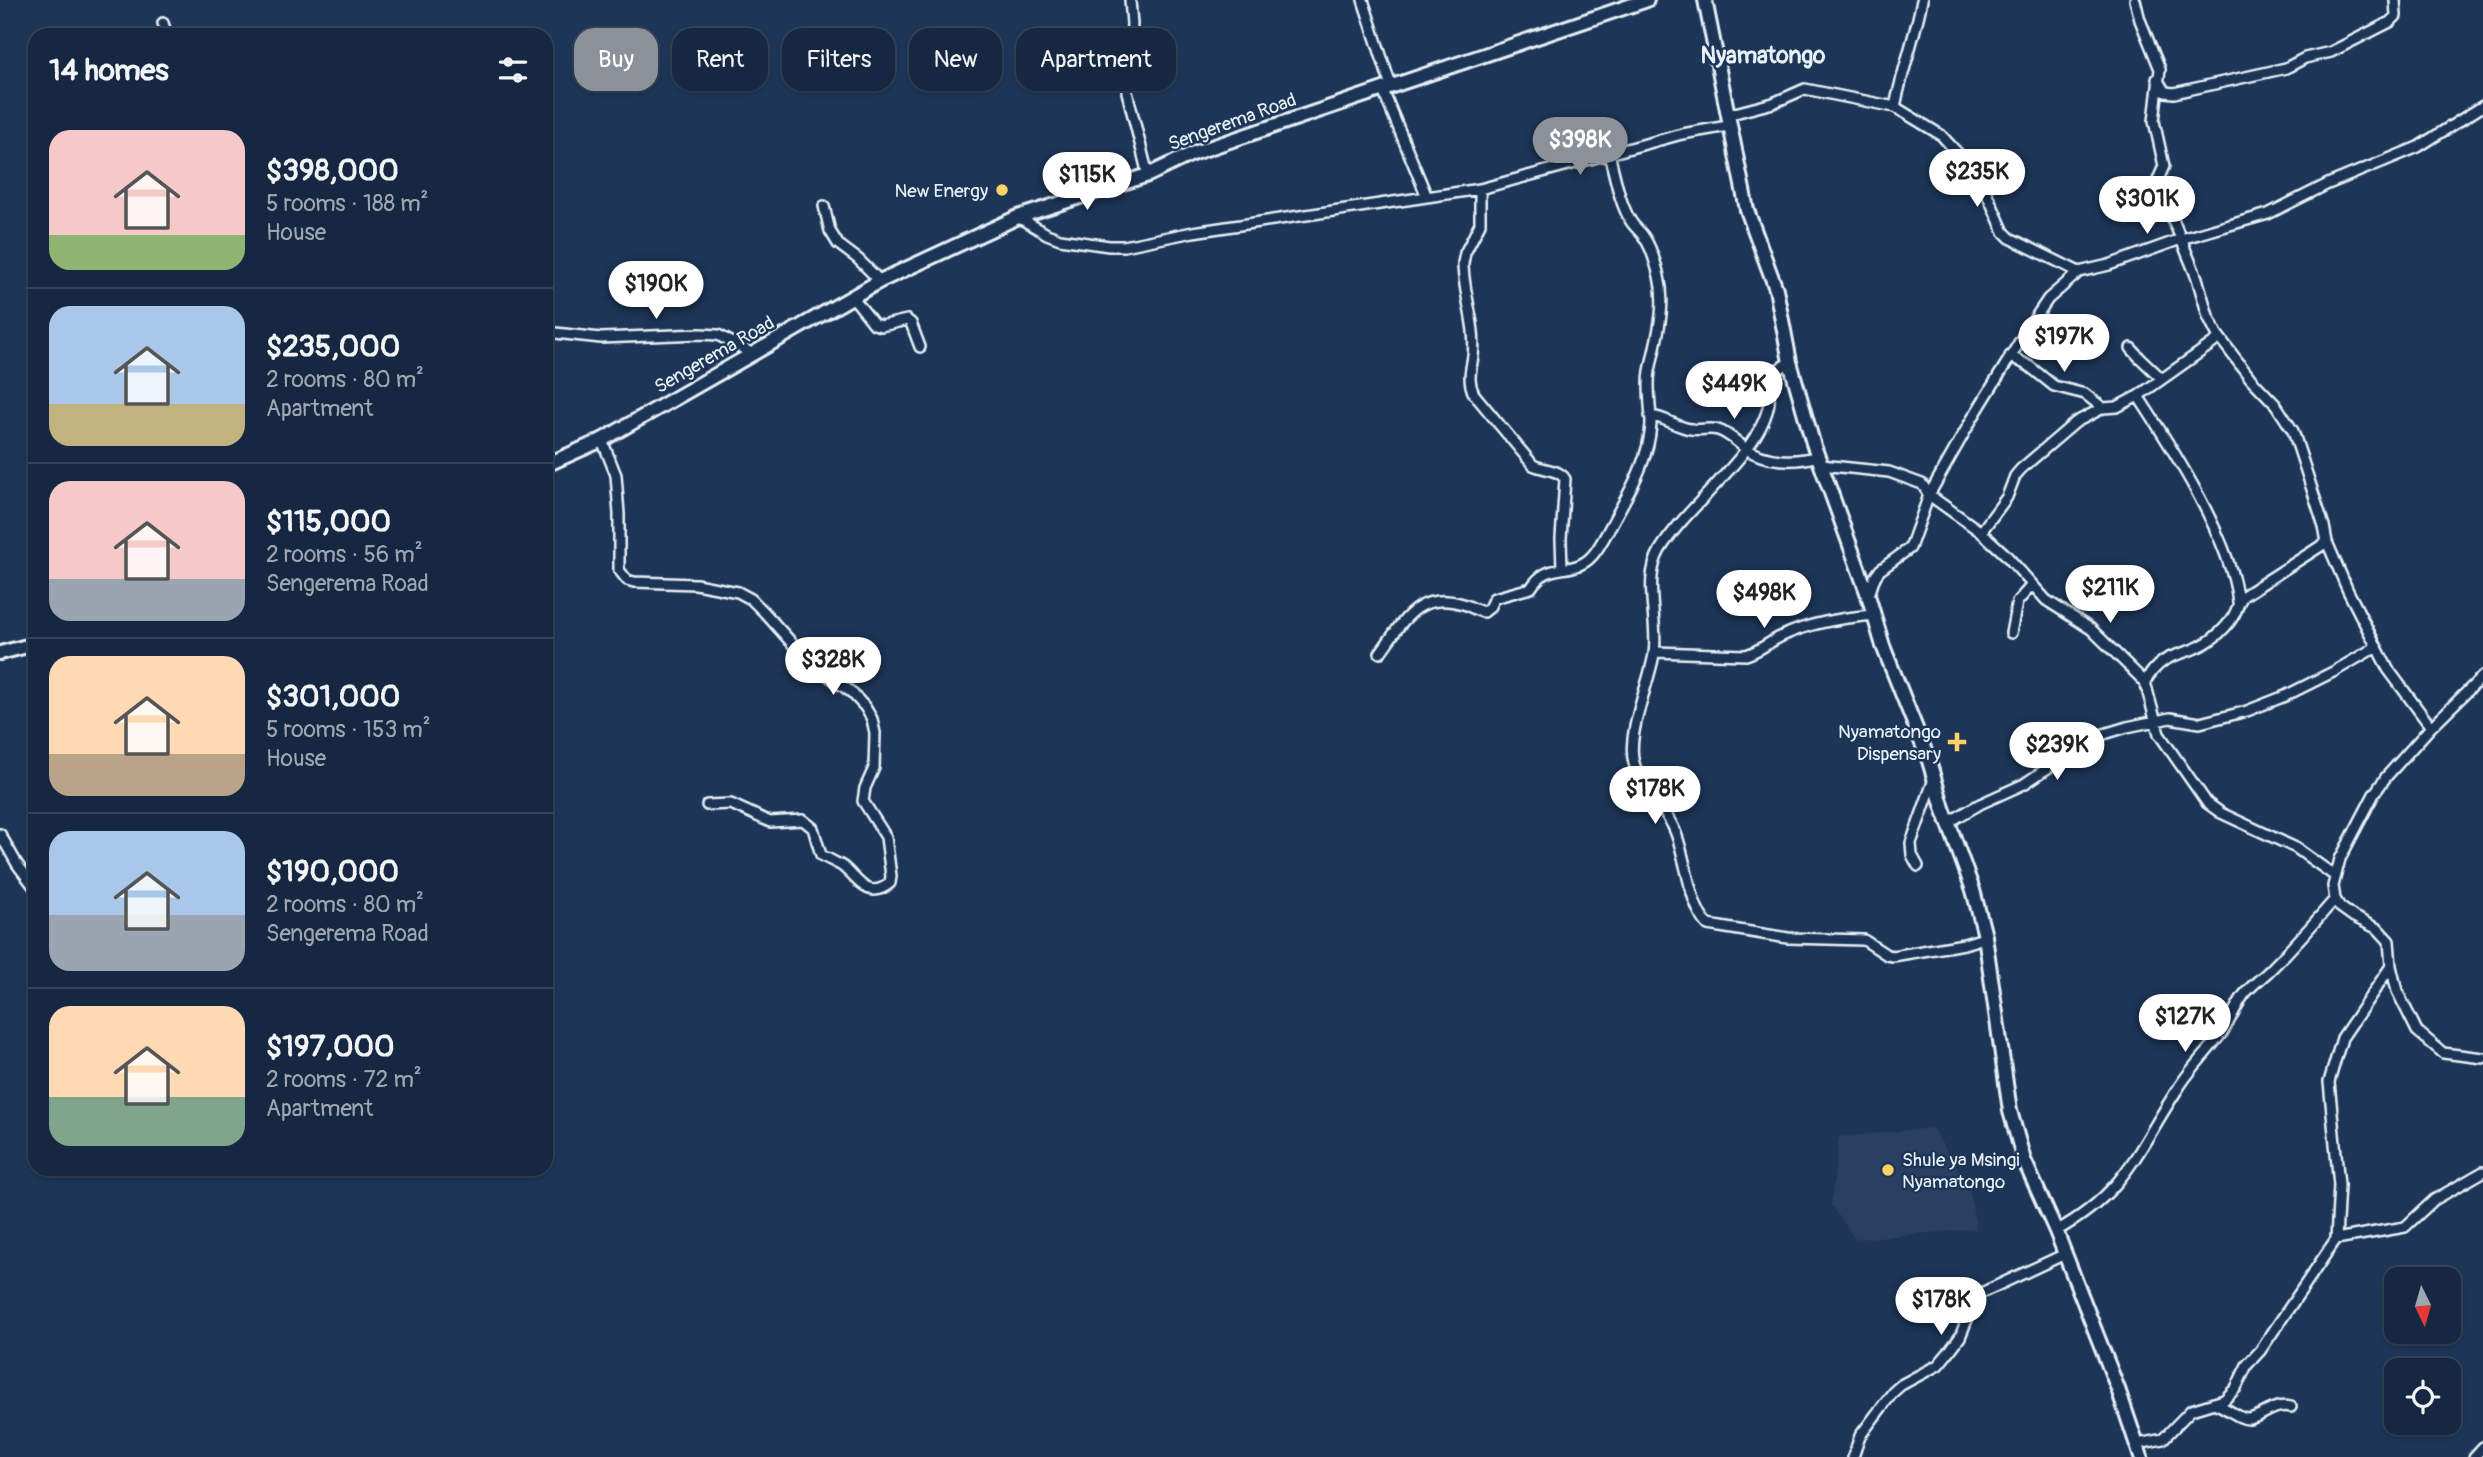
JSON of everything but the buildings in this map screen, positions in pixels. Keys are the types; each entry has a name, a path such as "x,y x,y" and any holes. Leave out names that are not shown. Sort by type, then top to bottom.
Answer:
{"street":[{"path":"1130,0 1132,24 1127,92 1147,175"},
{"path":"1363,0 1387,87 1427,197"},
{"name":"Sengerema Road","path":"553,462 602,440 880,281 1018,217 1147,175 1195,153 1647,0"},
{"path":"1705,0 1746,210 1776,289 1790,362 1819,460 1873,615 1934,774 1943,808 1973,890 1985,936 2010,1111 2024,1160 2056,1230 2139,1451 2164,1439 2191,1409 2224,1400 2236,1388 2247,1365 2260,1351 2336,1239 2339,1185 2329,1082 2342,1038 2391,965"},
{"path":"1895,107 1922,0"},
{"path":"2135,0 2140,20 2160,69 2154,121 2164,166 2157,182 2157,192 2171,215 2197,278 2208,316 2220,338 2250,379 2276,405 2293,430 2327,542 2348,591 2399,686 2431,727"},
{"path":"2158,79 2165,93 2174,93 2286,68 2305,58 2331,52 2390,23 2396,16 2395,0"},
{"path":"163,23 165,28"},
{"path":"1018,217 1060,239 1124,246 1193,232 1480,189 1728,121 1805,89 1895,107 1941,135 1983,185 2004,232 2010,238 2079,272"},
{"path":"1868,595 1880,570 1910,548 1929,495 2048,299 2079,272 2109,265 2181,239 2268,214 2328,184 2418,147 2483,106"},
{"path":"1380,653 1410,614 1424,602 1464,604 1484,612 1494,598 1531,589 1541,575 1580,566 1596,551 1638,477 1649,435 1650,374 1662,317 1659,275 1644,237 1631,222 1624,207 1609,154"},
{"path":"1480,189 1480,224 1465,253 1463,263 1472,334 1470,386 1533,465 1542,470 1557,472 1565,479 1560,539 1562,569"},
{"path":"824,206 830,231 838,244 880,281"},
{"path":"852,296 874,324 881,326 902,320 911,323 920,347"},
{"path":"553,333 601,338 709,334 718,335 753,354"},
{"path":"1980,532 2007,497 2021,468 2076,422 2103,408 2117,407 2138,397 2220,338"},
{"path":"2131,348 2161,378"},
{"path":"2011,356 2054,386 2085,394 2103,408"},
{"path":"1790,362 1777,370 1768,382 1769,405 1758,433 1747,449 1685,517 1653,563 1654,652 1636,724 1633,762 1675,831 1689,881 1706,924 1788,938 1864,940 1893,956 1964,944 1984,939 1985,936"},
{"path":"2138,397 2202,504 2232,571 2238,602"},
{"path":"1650,416 1660,417 1688,429 1715,429 1762,455 1791,461 1819,460 1889,472 1922,484 1929,495 1980,532 2013,562 2046,600 2091,629 2145,682 2159,734 2207,803 2221,813 2296,848 2335,876"},
{"path":"602,440 615,475 620,514 619,570 622,576 634,582 696,584 738,592 765,613 807,660 851,692 865,707 872,719 875,733 874,768 863,797 866,807 886,837 890,883 881,888 867,889 861,886 844,868 821,855 815,832 803,820 770,822 731,804 707,805"},
{"path":"2145,682 2155,666 2164,659 2210,641 2232,618 2238,602 2251,590 2327,542"},
{"path":"2011,633 2017,602 2032,585"},
{"path":"1654,652 1746,655 1758,652 1779,637 1819,623 1873,615"},
{"path":"0,653 28,646"},
{"path":"1949,822 2024,784 2095,738 2118,729 2173,718 2206,722 2247,711 2333,673 2376,647"},
{"path":"2483,676 2431,727 2386,777 2374,794 2340,859 2333,886 2340,908 2384,933 2389,941 2397,990 2417,1031 2444,1053 2483,1058"},
{"path":"1918,866 1912,855 1911,843 1927,803 1934,774"},
{"path":"0,834 16,864 28,879"},
{"path":"2056,1230 2088,1211 2122,1179 2180,1085 2224,1029 2242,997 2335,899"},
{"path":"2336,1239 2405,1227 2434,1200 2483,1172"},
{"path":"1853,1457 1860,1436 1893,1392 1938,1364 1948,1353 1960,1336 1977,1295 2065,1254"},
{"path":"2213,1403 2247,1419 2273,1407 2291,1406"},
{"path":"2474,1457 2483,1447"}],"shaded area":[{"path":"1932,1128 1969,1187 1976,1229 1855,1239 1831,1205 1839,1137"}],"place":[{"name":"New Energy","path":"1002,190"},
{"name":"Nyamatongo Dispensary","path":"1957,742"},
{"name":"Shule ya Msingi Nyamatongo","path":"1888,1170"}],"district":[{"name":"Nyamatongo","path":"1763,55"}]}
